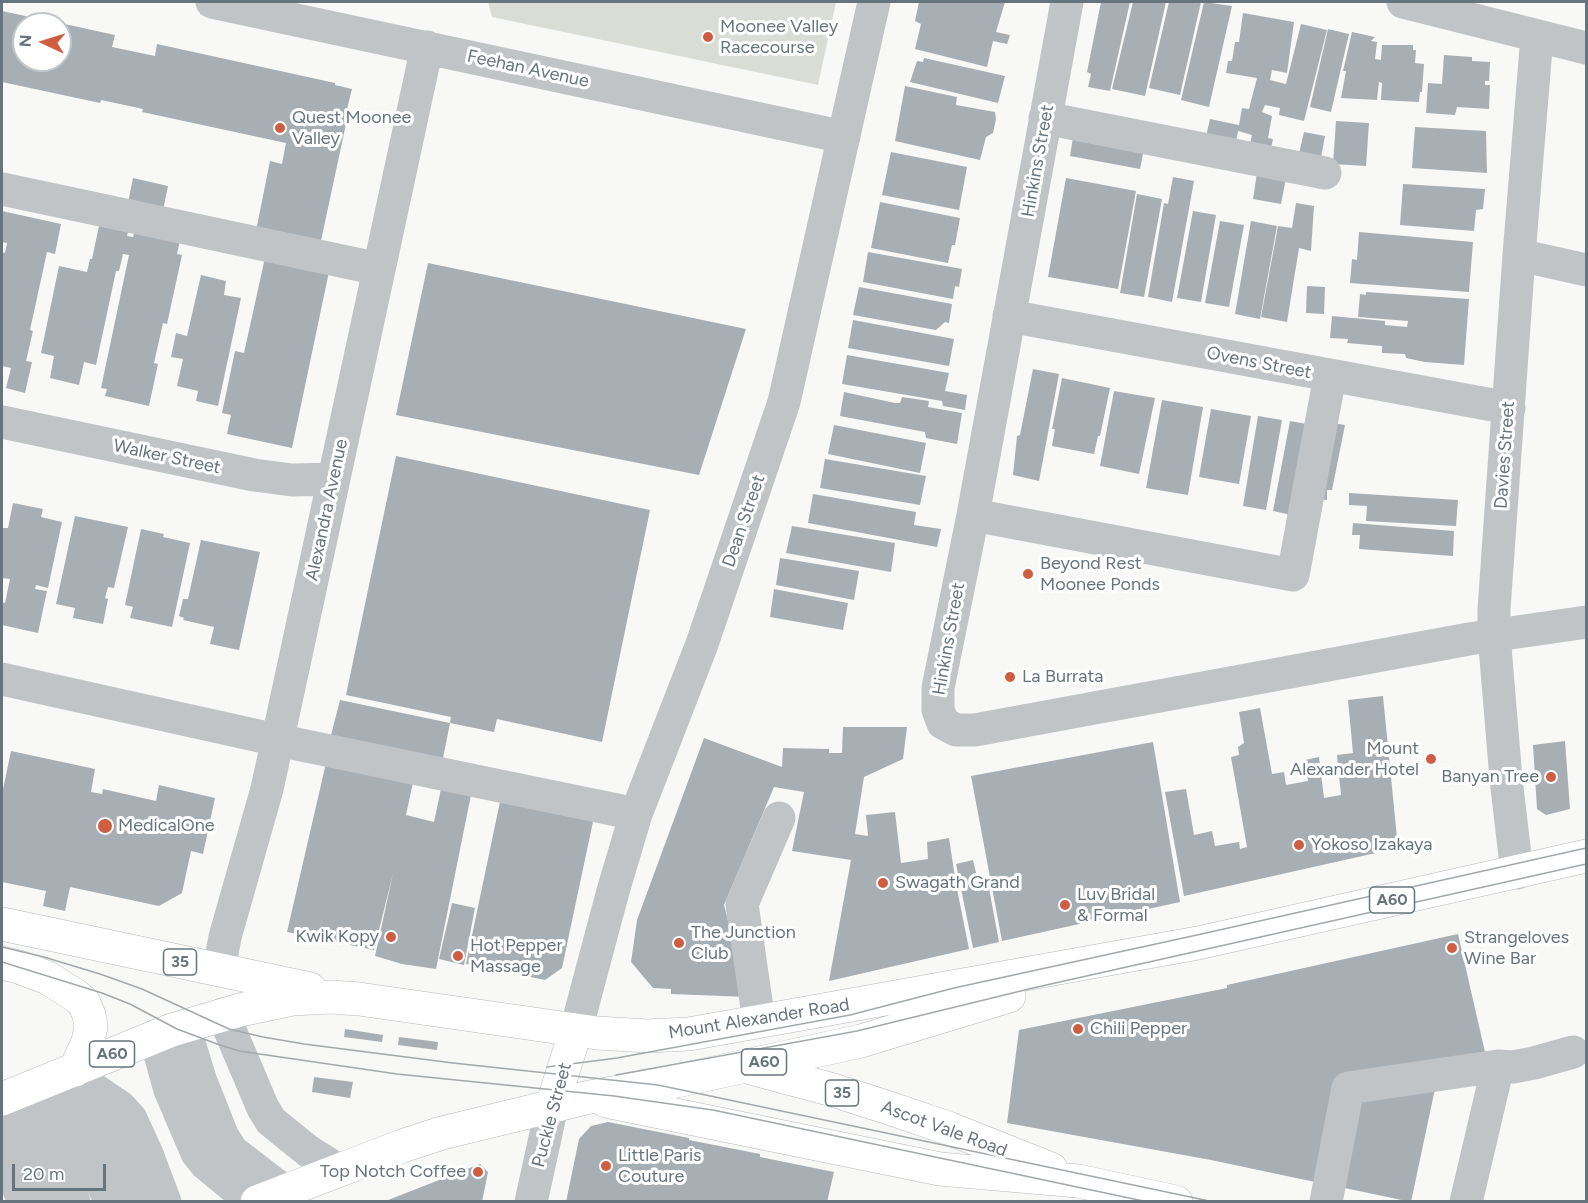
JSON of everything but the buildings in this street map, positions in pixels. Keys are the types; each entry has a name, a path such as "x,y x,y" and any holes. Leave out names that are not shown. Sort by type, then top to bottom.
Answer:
{"main road":[{"name":"Mount Alexander Road","path":"36,1087 189,1025 292,999 331,997 359,999 587,1031 668,1036 722,1029 1198,943 1587,856"},
{"name":"35","path":"2,924 359,999"},
{"name":"Mount Alexander Road","path":"275,1194 414,1141 590,1097 861,1041 1033,988 1198,943"},
{"path":"2,963 48,978 84,1003 89,1014 91,1026 87,1042 36,1087"},
{"name":"Mount Alexander Road","path":"189,1025 189,1018 201,1003 219,970"},
{"name":"Ascot Vale Road","path":"587,1031 743,1066 833,1090 919,1118 1076,1191"},
{"name":"Puckle Street","path":"552,1106 587,1031"},
{"name":"Ascot Vale Road","path":"590,1097 940,1169 1076,1191 1176,1202"}],"street":[{"name":"Feehan Avenue","path":"212,2 844,137"},
{"name":"Dean Street","path":"587,1031 613,891 636,814 702,644 784,402 874,2"},
{"name":"Hinkins Street","path":"1067,2 973,515 938,688 939,716 943,723 956,730 975,730 1494,635 1587,622"},
{"path":"1403,2 1587,48"},
{"name":"Davies Street","path":"1517,873 1506,779 1494,635 1494,609 1537,36"},
{"name":"Alexandra Avenue","path":"219,970 225,937 267,789 427,47"},
{"path":"1046,118 1325,173"},
{"path":"2,189 379,269"},
{"path":"1519,255 1587,270"},
{"name":"Ovens Street","path":"1010,316 1509,408"},
{"path":"973,515 1293,575 1330,376"},
{"name":"Walker Street","path":"2,422 254,475 289,480 334,479"},
{"path":"2,680 277,740 636,814"},
{"path":"759,1022 742,904 779,818"},
{"path":"189,1025 263,1108 271,1121 308,1151 338,1170"},
{"path":"189,1025 170,1090 197,1153 206,1164 275,1194"},
{"path":"189,1025 248,1124 268,1147 275,1194"},
{"path":"1326,1202 1348,1088 1498,1066 1513,1067 1574,1052"},
{"path":"1466,1202 1498,1066"},
{"path":"36,1087 29,1125 45,1142 57,1160 74,1202"},
{"path":"36,1087 88,1154 111,1202"},
{"path":"36,1087 72,1099 96,1121 105,1133 140,1202"},
{"path":"36,1087 120,1107 131,1119 165,1202"},
{"name":"Puckle Street","path":"531,1202 552,1106"},
{"path":"2,1136 26,1155 42,1174 55,1202"},
{"path":"2,1161 17,1185 24,1202"}],"shaded area":[{"name":"Moonee Valley Racecourse","path":"488,2 836,2 818,85 492,17"}],"tram line":[{"path":"547,1067 617,1058 850,1015 954,988 1586,848"},
{"path":"616,1075 857,1031 1033,988 1586,864"},
{"path":"2,947 100,974 142,989 229,1029 263,1037 453,1063 658,1085 1214,1202"},
{"path":"2,962 102,993 130,1004 177,1029 239,1051 397,1074 614,1096 713,1110 1148,1202"}],"place":[{"name":"Moonee Valley Racecourse","path":"708,37"},
{"name":"Quest Moonee Valley","path":"280,128"},
{"name":"Beyond Rest Moonee Ponds","path":"1028,574"},
{"name":"La Burrata","path":"1010,677"},
{"name":"Mount Alexander Hotel","path":"1431,759"},
{"name":"Banyan Tree","path":"1551,777"},
{"name":"MedicalOne","path":"105,826"},
{"name":"Yokoso Izakaya","path":"1299,845"},
{"name":"Swagath Grand","path":"883,883"},
{"name":"Luv Bridal & Formal","path":"1065,905"},
{"name":"Kwik Kopy","path":"391,937"},
{"name":"The Junction Club","path":"679,943"},
{"name":"Strangeloves Wine Bar","path":"1452,948"},
{"name":"Hot Pepper Massage","path":"458,956"},
{"name":"Chili Pepper","path":"1078,1029"},
{"name":"Little Paris Couture","path":"606,1166"},
{"name":"Top Notch Coffee","path":"478,1172"}]}
